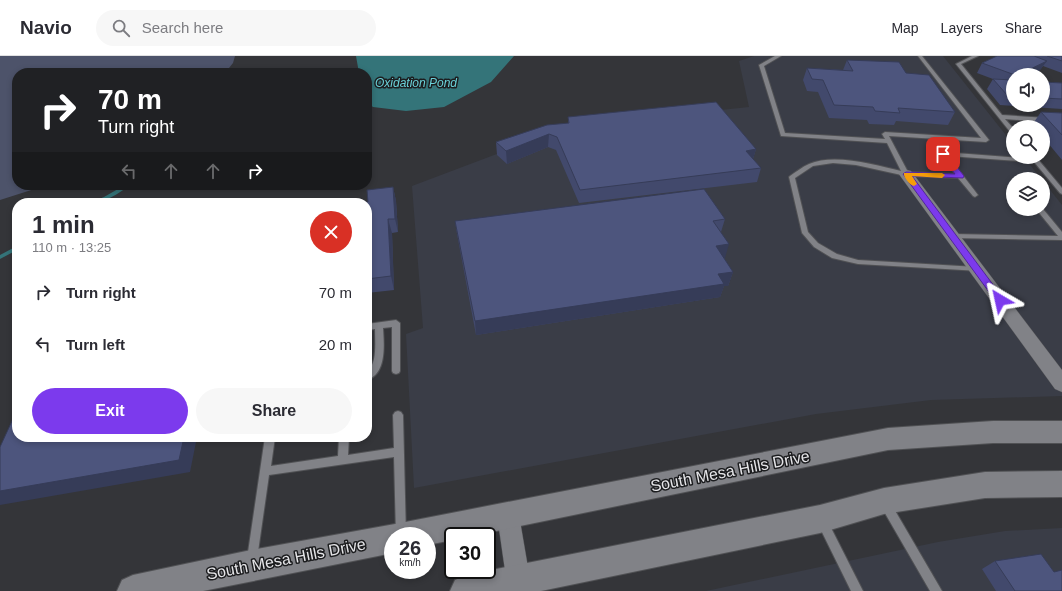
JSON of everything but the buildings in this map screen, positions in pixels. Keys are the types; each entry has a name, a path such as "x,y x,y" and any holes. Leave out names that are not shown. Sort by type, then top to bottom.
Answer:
{"street":[{"path":"906,174 1062,384"},
{"name":"South Mesa Hills Drive","path":"436,529 888,439 993,432 1062,432"},
{"path":"466,591 519,586 820,519 884,500 985,485 1062,484"},
{"path":"508,515 519,586"},
{"name":"South Mesa Hills Drive","path":"133,591 251,565 384,540"}],"lane":[{"path":"779,56 761,65 783,135 889,141"},
{"path":"906,174 885,134 986,140 920,56"},
{"path":"976,56 958,64 1006,123"},
{"path":"1001,117 1062,121"},
{"path":"975,195 943,154 1006,157"},
{"path":"960,176 906,174 856,163 832,161 811,165 792,177 805,233 816,245 835,256 858,262 977,269"},
{"path":"1040,164 1062,192"},
{"path":"1045,216 1062,237"},
{"path":"953,236 1062,237"},
{"path":"372,327 396,323 396,370"},
{"path":"372,372 377,367 379,326"},
{"path":"398,415 401,527"},
{"path":"251,565 269,442"},
{"path":"343,460 344,442"},
{"path":"265,472 399,452"},
{"path":"884,500 936,591"},
{"path":"820,519 857,591"}],"shaded area":[{"path":"0,56 235,56 233,63 229,68 12,68 12,190 31,190 0,200"},
{"path":"754,56 943,56 1006,135 1006,164 1029,164 1036,172 1006,172 1006,216 1050,216 1050,190 1062,205 1062,396 931,400 816,414 414,488 406,334 423,328 412,186 571,126 749,107 739,61"},
{"path":"1062,528 1062,591 706,591 938,542 1005,531"}],"water":[{"name":"Oxidation Pond","path":"356,56 514,56 491,82 444,107 406,111 372,106 372,68 358,68"}],"waterway":[{"path":"106,198 120,190"},
{"path":"0,257 12,251"}],"slow traffic":[{"path":"914,184 906,174 942,175"}],"route":[{"path":"943,154 960,176 906,174 1000,300"}]}
